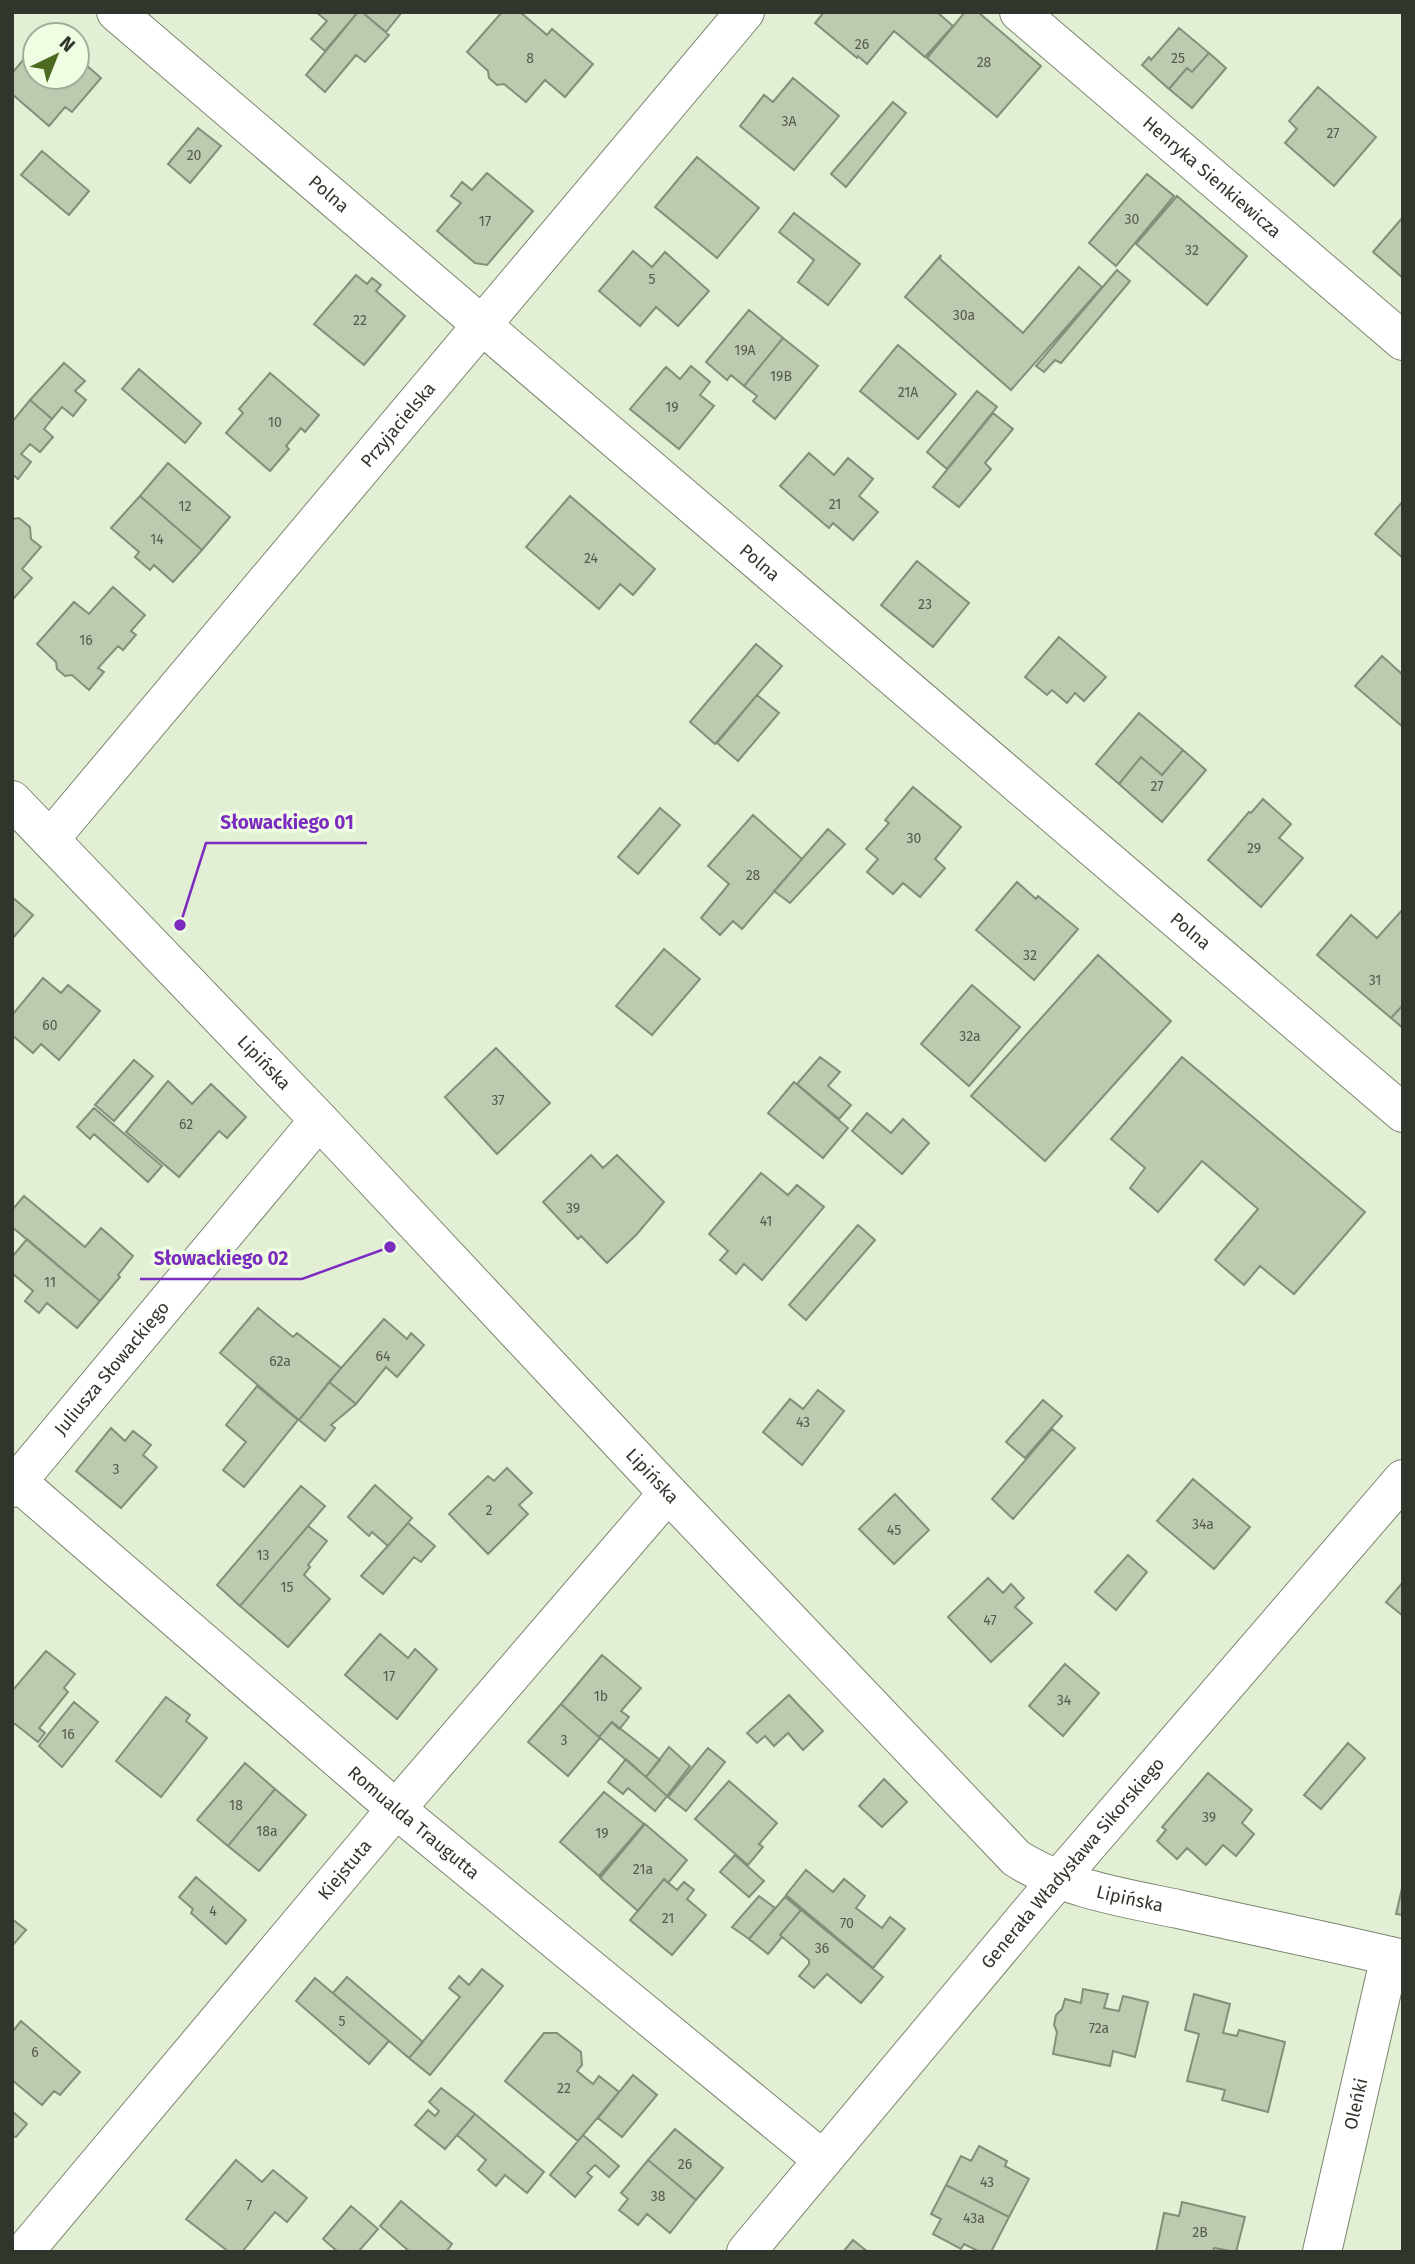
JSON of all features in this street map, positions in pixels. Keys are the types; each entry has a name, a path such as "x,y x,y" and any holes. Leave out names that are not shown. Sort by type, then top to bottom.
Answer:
{"street":[{"name":"Polna","path":"116,12 1403,1113"},
{"name":"Przyjacielska","path":"50,839 745,12"},
{"name":"Henryka Sienkiewicza","path":"1020,12 1403,341"},
{"name":"Lipińska","path":"12,800 319,1120 668,1493 1016,1858 1035,1871 1059,1880 1126,1898 1396,1958"},
{"name":"Juliusza Słowackiego","path":"14,1483 319,1120"},
{"name":"Generała Władysława Sikorskiego","path":"746,2252 1059,1880 1403,1479"},
{"name":"Romualda Traugutta","path":"14,1483 396,1810 823,2160"},
{"name":"Kiejstuta","path":"24,2252 396,1810 668,1493"},
{"name":"Oleńki","path":"1322,2252 1396,1958"}],"building":[{"path":"316,12 358,12 325,51 311,39 327,21"},
{"path":"358,12 362,12 389,35 365,62 356,55 325,92 306,75"},
{"path":"362,12 402,12 386,32"},
{"path":"502,12 520,12 547,35 552,29 593,64 565,97 545,80 526,102 504,84 497,85 489,78 488,71 467,52"},
{"path":"824,12 937,12 953,26 925,57 894,31 867,64 815,23"},
{"path":"965,12 978,12 1041,66 997,117 927,58"},
{"path":"1179,28 1209,53 1192,72 1187,68 1169,89 1142,65 1149,57 1151,60"},
{"path":"1209,53 1226,68 1192,108 1169,89 1187,68 1192,72"},
{"path":"21,62 21,91 90,91 72,112 65,107 49,126 12,94 12,73"},
{"path":"91,69 101,78 91,90"},
{"path":"793,78 839,116 794,170 740,126 764,95 773,102"},
{"path":"1318,87 1376,137 1334,186 1285,143 1297,129 1289,121"},
{"path":"893,102 906,113 846,187 831,174"},
{"path":"198,128 221,146 190,183 168,164"},
{"path":"42,151 89,191 69,215 21,175"},
{"path":"697,157 759,208 717,258 655,207"},
{"path":"487,173 533,211 487,265 475,263 437,231 461,203 451,196 462,182 472,190"},
{"path":"1147,174 1174,196 1116,266 1089,243"},
{"path":"1177,196 1247,256 1207,305 1136,244"},
{"path":"794,213 860,264 828,305 798,282 814,260 779,232"},
{"path":"1403,217 1403,278 1373,252"},
{"path":"633,251 652,267 665,252 709,291 678,326 656,307 640,326 599,291"},
{"path":"941,255 940,259 1023,333 1079,267 1102,287 1011,390 905,297"},
{"path":"1117,270 1130,281 1061,363 1055,360 1044,372 1036,366"},
{"path":"356,275 367,284 372,278 381,285 376,291 405,316 364,365 314,324"},
{"path":"749,310 783,338 744,386 731,375 727,380 706,362"},
{"path":"783,338 818,366 775,419 753,401 757,396 744,386"},
{"path":"898,345 956,394 918,439 860,391"},
{"path":"64,363 85,381 75,391 86,400 73,416 62,407 52,419 30,400"},
{"path":"691,366 710,382 700,395 714,406 679,449 630,409 666,367 680,379"},
{"path":"139,369 201,423 185,443 122,389"},
{"path":"270,373 319,415 305,432 301,428 286,446 289,449 270,471 226,433 243,413 239,409"},
{"path":"977,391 997,407 947,469 927,452"},
{"path":"30,400 52,419 44,429 53,437 40,452 30,444 21,454 31,462 18,479 12,474 12,422"},
{"path":"993,413 1013,429 985,463 991,469 959,507 933,487"},
{"path":"809,453 834,475 848,458 873,479 859,496 878,512 853,540 833,523 829,528 780,486"},
{"path":"168,463 230,517 202,550 140,496"},
{"path":"140,496 202,550 173,582 154,565 150,570 135,557 139,552 111,528"},
{"path":"570,496 655,569 633,595 620,584 599,609 526,547"},
{"path":"1403,501 1403,558 1375,534"},
{"path":"19,518 30,527 31,539 41,547 22,569 32,578 14,598 12,519"},
{"path":"917,561 969,603 933,647 881,605"},
{"path":"113,587 145,615 131,631 136,635 123,650 118,646 98,668 104,672 89,690 72,675 65,676 57,669 56,662 37,644 74,602 89,614"},
{"path":"1059,637 1106,677 1084,701 1075,693 1067,703 1052,690 1047,695 1025,677"},
{"path":"756,644 782,666 715,744 690,722"},
{"path":"1382,656 1403,675 1403,727 1355,686"},
{"path":"757,695 779,713 738,761 717,743"},
{"path":"1139,713 1183,750 1162,775 1141,757 1119,784 1096,764"},
{"path":"1183,750 1206,770 1162,822 1119,784 1141,757 1162,775"},
{"path":"913,787 961,827 935,859 945,868 920,897 903,883 893,894 867,872 878,859 866,849 889,823 885,820"},
{"path":"1263,799 1291,824 1279,838 1303,858 1261,907 1208,860"},
{"path":"660,808 680,825 638,874 618,857"},
{"path":"753,815 802,859 742,929 733,921 720,935 701,918 729,884 708,866"},
{"path":"828,829 845,844 790,903 774,891"},
{"path":"1017,882 1078,929 1034,980 976,930"},
{"path":"12,897 33,915 12,939"},
{"path":"1403,909 1403,1005 1391,1018 1317,955 1351,915 1377,938"},
{"path":"664,949 700,979 652,1035 616,1006"},
{"path":"1098,955 1171,1021 1045,1161 971,1096"},
{"path":"43,978 61,993 68,985 100,1011 59,1060 41,1044 33,1053 12,1035 12,1015"},
{"path":"972,985 1020,1027 969,1086 921,1044"},
{"path":"1403,1005 1403,1028 1391,1018"},
{"path":"496,1048 550,1103 497,1154 445,1097"},
{"path":"820,1057 840,1072 828,1086 851,1105 839,1119 797,1084"},
{"path":"1182,1057 1365,1212 1294,1294 1260,1266 1244,1285 1215,1260 1258,1209 1202,1161 1158,1212 1130,1188 1145,1168 1111,1139"},
{"path":"134,1060 153,1076 114,1121 95,1105"},
{"path":"168,1081 192,1104 211,1084 246,1117 227,1138 219,1131 179,1177 126,1132"},
{"path":"794,1082 848,1128 823,1158 768,1113"},
{"path":"94,1108 162,1166 148,1182 94,1134 90,1139 77,1127"},
{"path":"867,1113 891,1133 903,1119 929,1143 902,1174 852,1131"},
{"path":"591,1155 603,1168 617,1155 664,1202 637,1234 607,1263 581,1236 578,1239 543,1202"},
{"path":"761,1173 788,1195 797,1185 824,1207 762,1280 744,1264 736,1274 720,1260 728,1251 709,1234"},
{"path":"24,1196 85,1247 101,1228 133,1256 100,1301 12,1227 12,1210"},
{"path":"858,1225 875,1240 806,1320 789,1305"},
{"path":"27,1239 100,1301 77,1328 47,1303 39,1313 25,1301 33,1291 12,1273 12,1257"},
{"path":"258,1308 293,1337 297,1333 341,1368 299,1420 220,1353"},
{"path":"384,1319 407,1339 411,1333 424,1345 397,1377 386,1367 356,1404 329,1382"},
{"path":"329,1382 356,1404 331,1425 335,1428 325,1441 299,1420"},
{"path":"257,1386 298,1420 244,1487 223,1470 246,1442 226,1425"},
{"path":"818,1390 844,1411 802,1465 763,1432 790,1399 803,1409"},
{"path":"1043,1400 1062,1416 1025,1458 1006,1442"},
{"path":"111,1428 125,1441 133,1431 151,1445 143,1455 157,1467 121,1508 76,1471"},
{"path":"1052,1429 1075,1448 1013,1519 992,1499"},
{"path":"507,1468 532,1493 519,1505 528,1514 488,1554 449,1514 488,1476 494,1481"},
{"path":"1193,1479 1250,1527 1214,1569 1157,1521"},
{"path":"375,1485 412,1518 388,1546 372,1532 369,1536 348,1517"},
{"path":"301,1486 325,1506 240,1606 217,1585"},
{"path":"895,1494 929,1530 894,1564 859,1529"},
{"path":"408,1523 435,1546 421,1562 414,1557 383,1594 361,1576"},
{"path":"308,1526 327,1541 308,1565 310,1567 304,1575 330,1599 288,1647 240,1606"},
{"path":"1128,1555 1147,1572 1116,1610 1095,1592"},
{"path":"988,1578 1003,1593 1011,1584 1024,1598 1015,1607 1032,1623 991,1662 948,1617"},
{"path":"1403,1582 1403,1616 1386,1602"},
{"path":"380,1634 408,1658 415,1649 437,1669 397,1719 345,1675"},
{"path":"46,1651 75,1674 64,1688 68,1692 39,1728 45,1733 38,1742 12,1724 12,1691"},
{"path":"602,1655 641,1688 621,1711 629,1717 621,1727 619,1729 612,1722 599,1737 561,1704"},
{"path":"1065,1664 1099,1693 1063,1736 1029,1706"},
{"path":"789,1695 823,1731 803,1750 788,1733 774,1746 765,1736 757,1743 747,1733"},
{"path":"166,1697 190,1715 186,1721 207,1738 161,1797 116,1761"},
{"path":"74,1702 98,1722 62,1767 39,1746"},
{"path":"561,1704 600,1738 568,1776 528,1742"},
{"path":"612,1722 660,1760 646,1777 599,1737"},
{"path":"1348,1743 1365,1758 1321,1809 1304,1795"},
{"path":"669,1747 690,1766 667,1796 646,1777"},
{"path":"708,1748 725,1762 686,1811 668,1797"},
{"path":"626,1759 667,1796 655,1811 628,1788 623,1794 608,1782"},
{"path":"245,1763 275,1789 228,1846 197,1820"},
{"path":"1208,1773 1252,1810 1242,1823 1254,1834 1236,1856 1223,1845 1206,1865 1187,1848 1177,1859 1157,1841 1166,1830 1162,1827"},
{"path":"884,1779 907,1802 882,1827 859,1806"},
{"path":"729,1781 777,1823 759,1844 763,1847 748,1865 695,1819"},
{"path":"275,1789 306,1815 259,1871 228,1846"},
{"path":"604,1792 644,1824 599,1876 560,1842"},
{"path":"645,1824 687,1860 668,1883 664,1879 638,1911 600,1878"},
{"path":"735,1855 764,1881 749,1897 720,1872"},
{"path":"806,1870 833,1892 844,1879 865,1896 856,1908 882,1928 890,1917 905,1929 873,1968 786,1895"},
{"path":"196,1877 246,1920 226,1944 191,1913 193,1909 179,1897"},
{"path":"664,1879 677,1890 684,1882 694,1890 687,1899 706,1915 672,1955 630,1920"},
{"path":"1403,1884 1403,1915 1396,1914"},
{"path":"759,1896 775,1908 749,1939 732,1927"},
{"path":"785,1897 801,1910 768,1954 749,1939"},
{"path":"801,1910 883,1977 861,2003 827,1974 814,1988 799,1976 809,1964 809,1960 780,1935"},
{"path":"12,1919 26,1930 12,1946"},
{"path":"482,1969 503,1986 430,2075 409,2058 460,1997 449,1988 459,1976 469,1985"},
{"path":"347,1977 423,2042 409,2058 333,1993"},
{"path":"315,1978 389,2041 369,2064 296,2001"},
{"path":"1083,1989 1108,1994 1104,2008 1119,2011 1123,1996 1148,2002 1135,2057 1113,2051 1110,2066 1053,2054 1057,2032 1054,2025 1056,2015 1062,2009 1065,1999 1081,2003"},
{"path":"1194,1994 1230,2004 1223,2033 1237,2036 1239,2030 1285,2042 1268,2112 1222,2100 1225,2090 1187,2081 1199,2034 1185,2030"},
{"path":"21,2021 80,2072 60,2095 54,2091 42,2105 12,2080 12,2032"},
{"path":"544,2033 557,2033 581,2052 582,2065 577,2071 593,2084 599,2076 619,2092 578,2141 505,2081"},
{"path":"633,2075 657,2095 622,2137 598,2118"},
{"path":"441,2088 475,2114 445,2149 415,2125 428,2110 435,2116 439,2111 429,2102"},
{"path":"12,2111 27,2124 16,2137 12,2136"},
{"path":"475,2114 544,2172 527,2193 505,2175 496,2186 478,2170 486,2160 457,2135"},
{"path":"675,2129 723,2168 696,2200 648,2160"},
{"path":"583,2135 619,2166 609,2177 595,2165 587,2173 592,2177 575,2197 550,2175"},
{"path":"979,2146 1007,2161 1005,2166 1029,2179 1009,2217 946,2185 961,2156 971,2161"},
{"path":"236,2160 262,2182 273,2170 307,2198 287,2222 275,2212 242,2252 229,2252 186,2219"},
{"path":"648,2160 696,2200 670,2233 647,2214 638,2225 619,2210 628,2199 621,2193"},
{"path":"946,2185 1009,2217 991,2252 980,2252 964,2244 961,2249 933,2234 941,2219 931,2214"},
{"path":"401,2201 452,2244 446,2252 410,2252 380,2226"},
{"path":"1182,2202 1245,2217 1236,2252 1214,2248 1213,2252 1156,2252 1164,2213 1179,2216"},
{"path":"351,2206 378,2229 358,2252 338,2252 323,2239"},
{"path":"853,2240 868,2252 843,2252"}],"place":[{"name":"Słowackiego 01","path":"180,925"},
{"name":"Słowackiego 02","path":"390,1247"}]}
